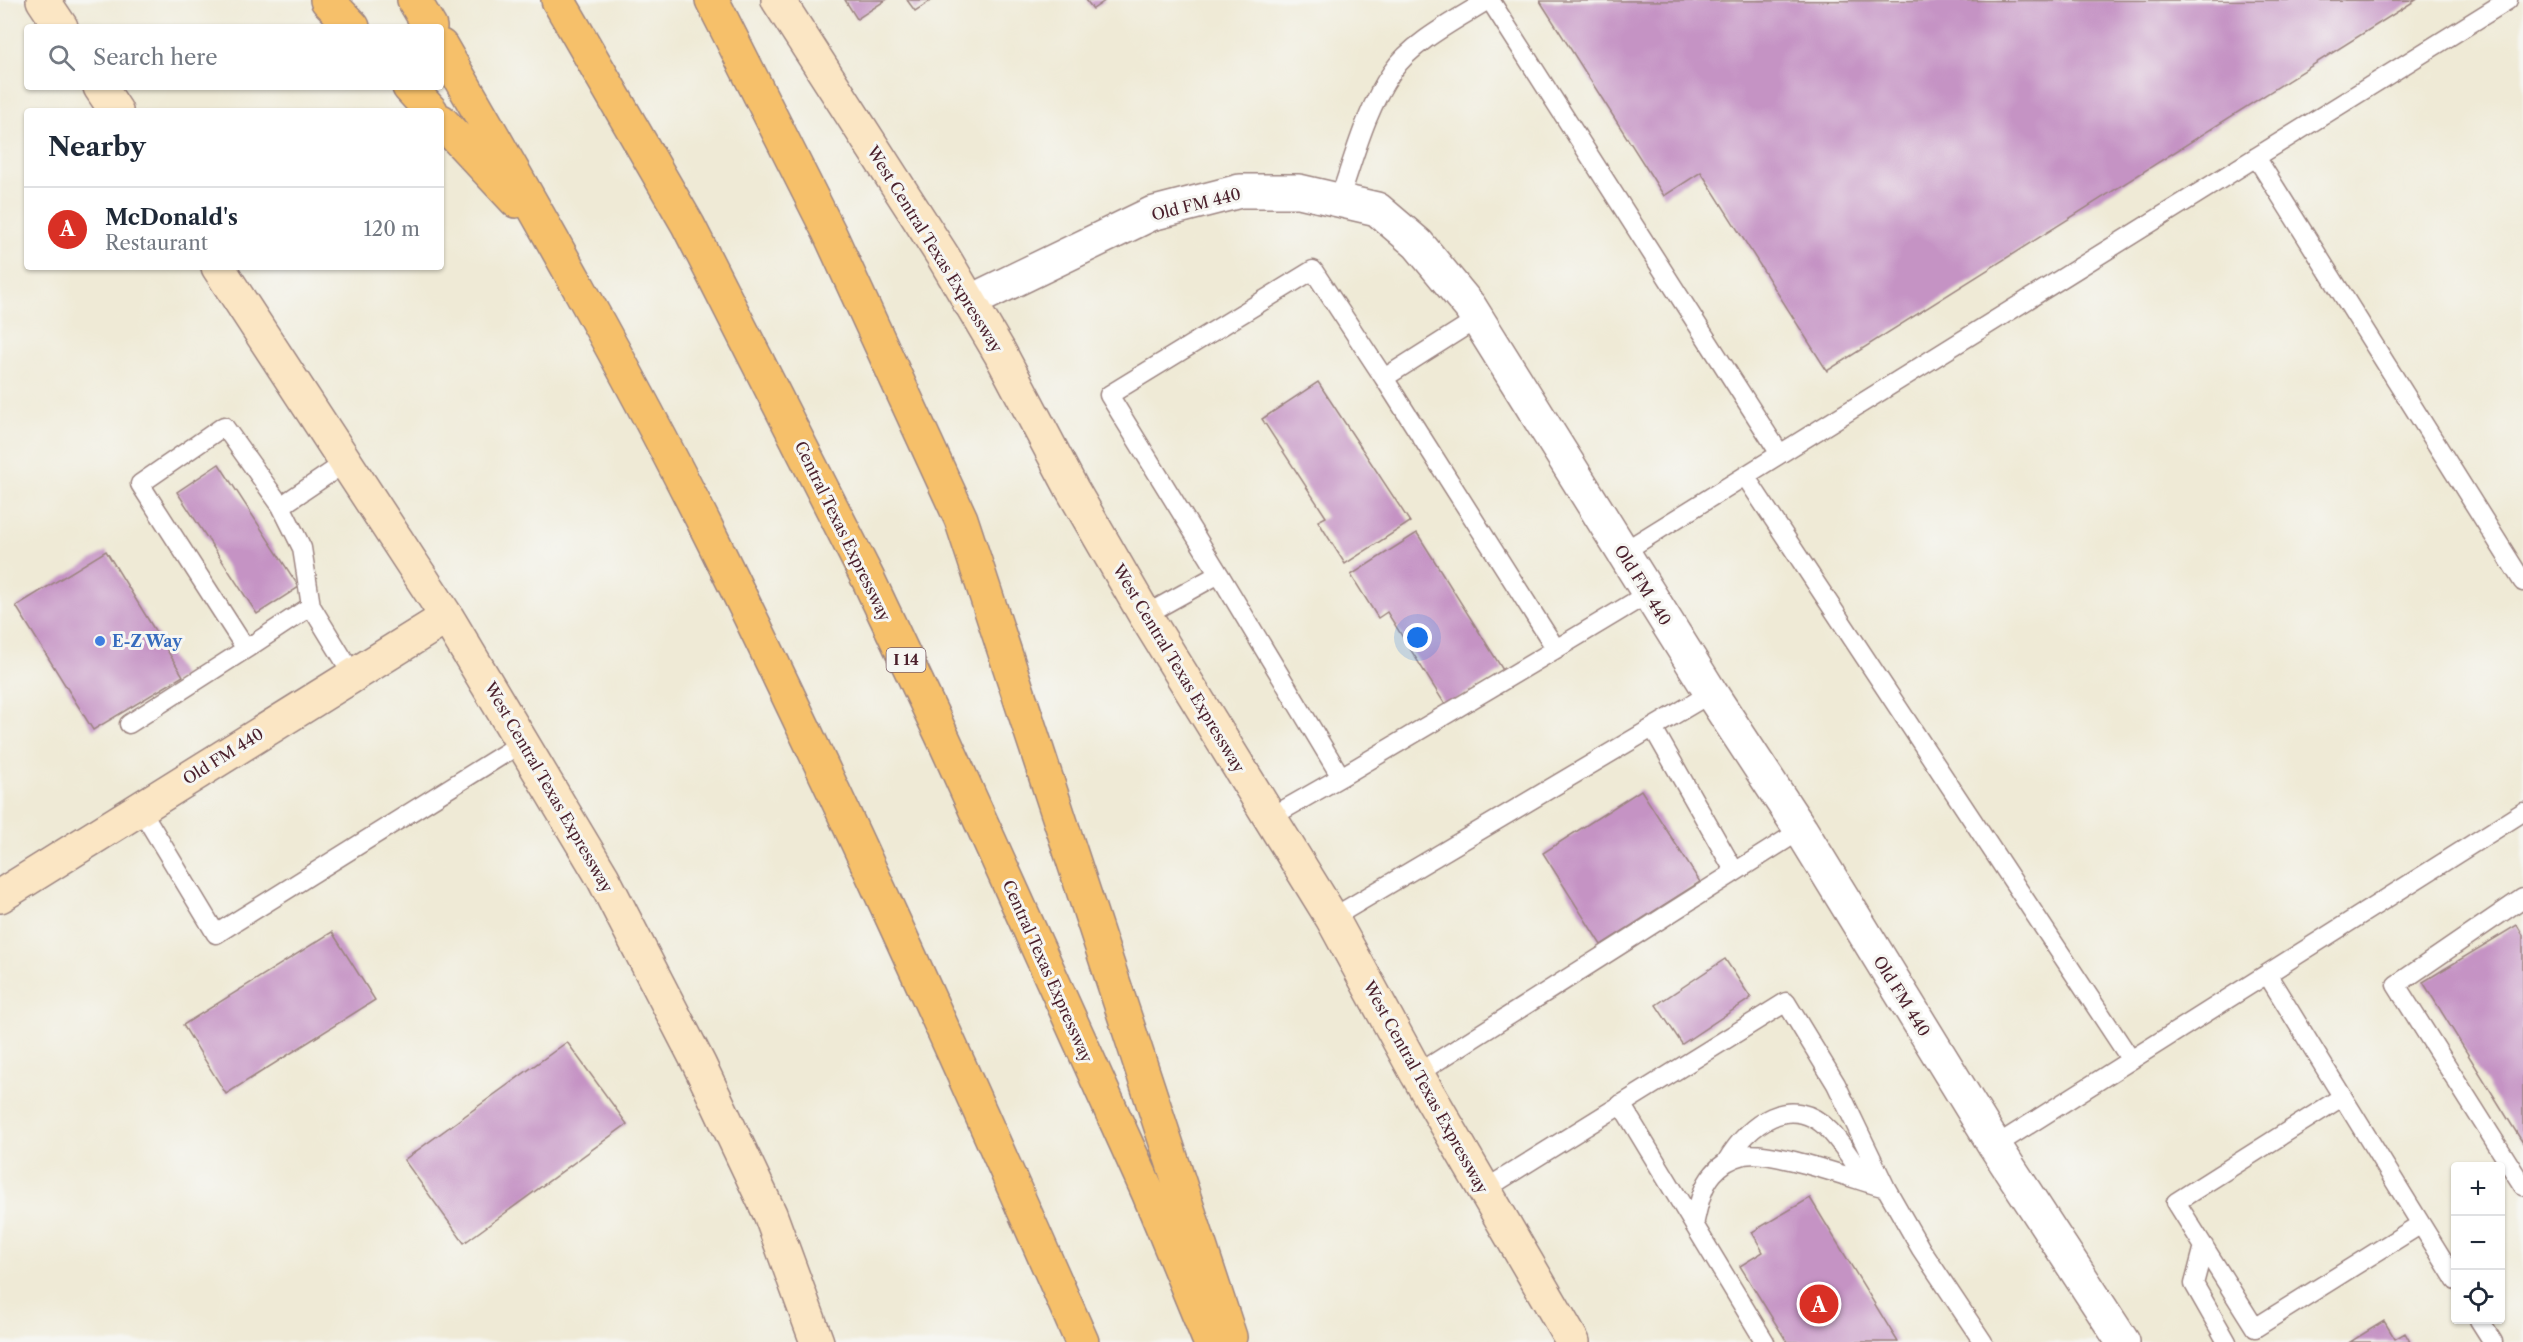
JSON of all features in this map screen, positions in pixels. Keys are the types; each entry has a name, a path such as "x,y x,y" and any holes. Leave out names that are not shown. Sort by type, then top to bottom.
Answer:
{"highway":[{"path":"327,0 350,24"},
{"path":"414,0 428,24"},
{"name":"Central Texas Expressway","path":"558,0 688,225 868,579 944,740 1148,1192 1210,1342"},
{"path":"712,0 829,232 961,519 1231,1342"},
{"path":"444,51 556,245 713,540 855,838 986,1123 1082,1342"},
{"path":"412,90 428,108"},
{"path":"444,124 556,245"}],"main road":[{"path":"43,0 59,24"},
{"name":"West Central Texas Expressway","path":"778,0 944,258 1145,615 1332,918 1417,1074 1573,1342"},
{"path":"102,90 114,108"},
{"name":"West Central Texas Expressway","path":"220,270 447,617 603,878 699,1064 770,1214 817,1342"},
{"name":"Old FM 440","path":"0,896 447,617"}],"street":[{"name":"Old FM 440","path":"969,302 1151,214 1240,191 1299,191 1377,209 1418,244 1477,319 1711,693 1801,830 1995,1146 2121,1342"}],"lane":[{"path":"1339,200 1366,122 1392,71 1426,39 1489,0 1780,454"},
{"path":"1623,552 2508,0"},
{"path":"2256,157 2523,582"},
{"path":"1341,777 1109,395 1313,270 1556,649"},
{"path":"1384,378 1477,319"},
{"path":"246,649 140,484 224,426 281,506 302,548 311,606 353,675"},
{"path":"281,506 346,462"},
{"path":"1745,476 2131,1060"},
{"path":"1145,615 1219,574"},
{"path":"1271,817 1649,592"},
{"path":"129,724 311,606"},
{"path":"1332,918 1711,693"},
{"path":"1653,728 1735,872"},
{"path":"140,808 216,934 523,742"},
{"path":"1995,1146 2523,812"},
{"path":"1417,1074 1801,830"},
{"path":"2523,898 2396,984 2523,1186"},
{"path":"2267,974 2451,1273"},
{"path":"1484,1190 1786,1002 1836,1084 1886,1188 1921,1249 1983,1342"},
{"path":"2342,1097 2176,1202 2255,1328 2421,1224"},
{"path":"1621,1104 1765,1342"},
{"path":"1694,1225 1702,1194 1712,1175 1726,1162 1737,1143 1757,1124 1778,1114 1812,1117 1829,1130 1868,1183"},
{"path":"1726,1162 1746,1154 1778,1158 1886,1188"},
{"path":"2204,1246 2194,1284 2227,1342"},
{"path":"2482,1324 2493,1342"}],"building":[{"path":"845,0 886,0 857,19"},
{"path":"907,0 932,0 915,11"},
{"path":"1086,0 1106,0 1093,9"},
{"path":"2416,0 1827,371 1701,172 1664,196 1540,1"},
{"path":"1318,382 1410,522 1345,564 1318,521 1326,517 1262,419"},
{"path":"219,464 299,587 257,614 177,492"},
{"path":"1417,533 1503,670 1446,706 1387,612 1378,618 1351,575"},
{"name":"E-Z Way","path":"106,551 183,676 93,730 16,606"},
{"path":"1641,790 1700,882 1601,945 1543,853"},
{"path":"2517,925 2523,935 2523,1143 2423,982"},
{"path":"332,932 375,1000 226,1094 183,1025"},
{"path":"1725,959 1751,998 1682,1044 1656,1005"},
{"path":"567,1042 627,1124 464,1243 404,1160"},
{"path":"1810,1198 1898,1342 1787,1342 1740,1266 1763,1252 1752,1232"},
{"path":"2384,1321 2395,1339 2405,1333 2410,1342 2350,1342"}],"place":[{"name":"E-Z Way","path":"100,641"},
{"name":"McDonald's","path":"1819,1304"}]}
